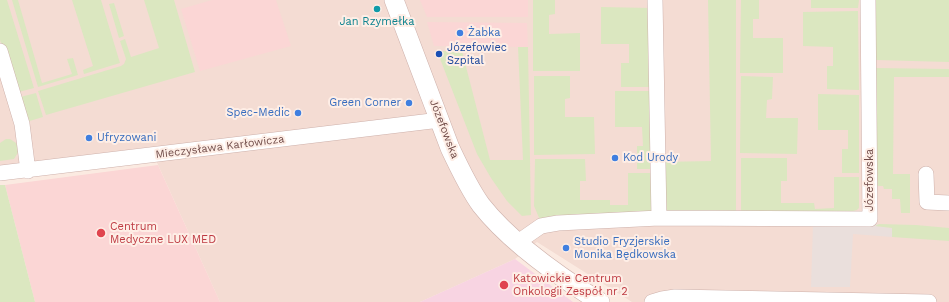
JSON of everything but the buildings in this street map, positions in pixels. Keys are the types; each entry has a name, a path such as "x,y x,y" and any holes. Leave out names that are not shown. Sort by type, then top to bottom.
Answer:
{"street":[{"name":"Józefowska","path":"394,0 458,166 481,204 501,227 538,260 600,302"},
{"path":"655,0 659,218"},
{"name":"Józefowska","path":"518,242 541,226 558,223 659,218 870,220 868,0"},
{"path":"0,51 22,124 28,171"},
{"name":"Mieczysława Karłowicza","path":"0,173 28,171 440,120"},
{"path":"926,174 927,202 949,203"},
{"path":"652,302 675,297 928,302"}],"shaded area":[{"path":"0,0 910,0 949,56 949,302 632,302 537,242 515,259 420,302 220,302 150,147 0,166"},
{"path":"212,0 276,0 291,46 200,71 181,9"},
{"path":"420,0 528,0 528,17 427,17"},
{"path":"427,22 527,23 528,47 434,46"},
{"path":"158,165 220,302 35,302 5,185"},
{"path":"813,224 879,224 876,226 892,228 892,237 853,234 850,287 811,287"},
{"name":"Katowickie Centrum Onkologii Zespół nr 2","path":"515,259 573,302 420,302"}],"green space":[{"path":"0,0 7,0 34,88 15,93 0,40"},
{"path":"12,0 18,0 42,83 72,74 67,59 73,58 78,75 38,87"},
{"path":"72,0 101,0 120,63 84,74 83,70 93,66"},
{"path":"144,0 174,0 195,72 46,115 38,91 121,66 124,64 126,59 120,41 125,39 131,57 159,48"},
{"path":"533,0 555,0 555,14 549,15 549,34 580,33 580,71 533,71"},
{"path":"708,0 736,0 736,211 661,212 661,162 711,161"},
{"path":"741,0 759,0 759,19 753,19 753,38 783,38 783,73 740,73"},
{"path":"811,0 859,0 858,8 811,8"},
{"path":"875,0 949,0 949,62 876,60"},
{"path":"114,3 124,36 119,38 109,4"},
{"path":"601,7 652,8 654,87 621,87 621,63 629,63 629,44 601,44"},
{"path":"858,11 859,90 827,89 827,66 833,66 833,47 803,46 803,12"},
{"path":"518,47 528,47 531,215 522,216 507,201 477,154 437,51 462,51 490,160 523,160"},
{"path":"875,68 949,69 949,77 894,77 893,174 910,174 910,213 901,213 900,199 892,199 892,189 884,189 883,186 875,186"},
{"path":"534,76 570,76 570,98 565,99 565,117 594,117 595,154 534,155"},
{"path":"741,76 773,77 772,99 767,100 766,118 798,118 797,154 740,153"},
{"path":"615,91 653,91 655,169 637,169 637,146 643,146 642,127 615,127"},
{"path":"36,93 43,117 23,123 16,98"},
{"path":"818,94 859,95 859,173 842,173 842,149 848,149 848,130 818,130"},
{"path":"6,139 10,139 16,143 19,151 14,159 0,161 0,143"},
{"path":"741,158 787,158 787,181 781,181 781,203 814,203 815,209 834,208 834,177 859,177 859,208 853,211 741,211"},
{"path":"535,159 585,159 586,181 580,181 580,200 610,200 610,205 628,205 628,173 655,173 656,211 540,220 534,206"},
{"path":"0,185 5,185 35,302 0,302"},
{"path":"879,224 949,228 949,241 892,237 892,228 875,226"}],"place":[{"name":"Jan Rzymełka","path":"377,9"},
{"name":"Żabka","path":"460,33"},
{"name":"Józefowiec Szpital","path":"439,54"},
{"name":"Green Corner","path":"409,103"},
{"name":"Spec-Medic","path":"298,113"},
{"name":"Ufryzowani","path":"89,138"},
{"name":"Kod Urody","path":"615,158"},
{"name":"Centrum Medyczne LUX MED","path":"101,233"},
{"name":"Studio Fryzjerskie Monika Będkowska","path":"566,248"},
{"name":"Katowickie Centrum Onkologii Zespół nr 2","path":"504,285"}]}
